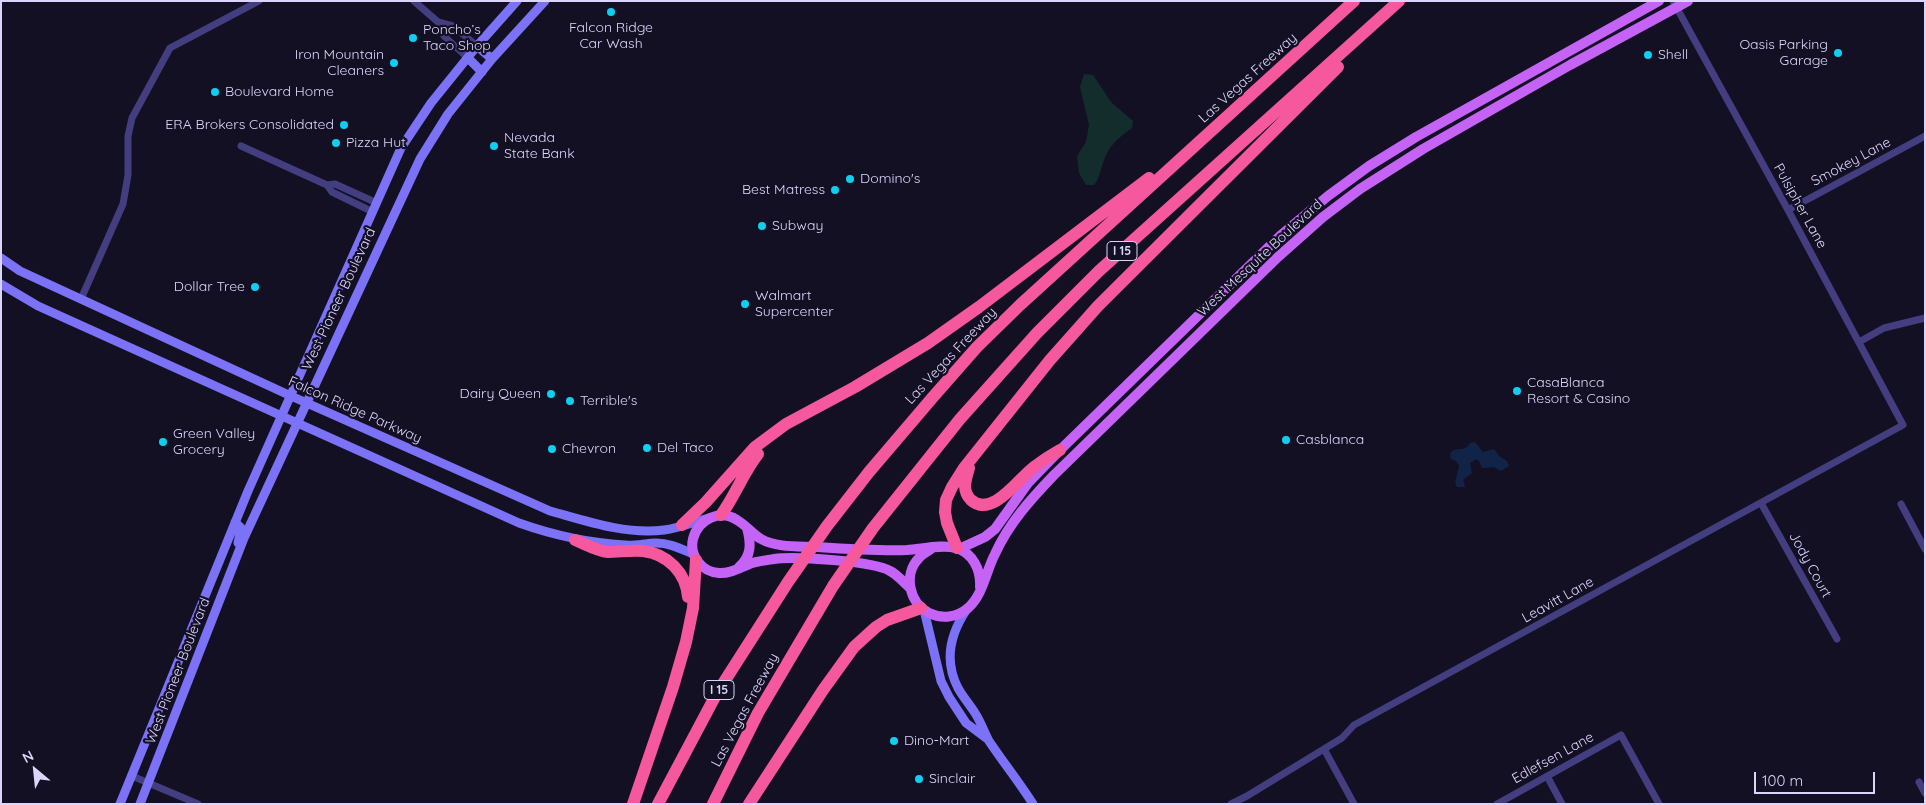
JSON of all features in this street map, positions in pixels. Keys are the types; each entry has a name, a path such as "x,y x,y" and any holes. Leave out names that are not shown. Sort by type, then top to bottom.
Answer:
{"highway":[{"name":"Las Vegas Freeway","path":"658,804 717,693 788,582 827,526 869,472 977,347 1020,305 1354,1"},
{"name":"Las Vegas Freeway","path":"712,804 758,713 832,586 873,528 960,419 1037,333 1099,271 1399,1"},
{"path":"958,548 947,524 946,500 964,468 970,463 1050,360 1098,306 1349,56 1387,17 1399,1"},
{"path":"682,526 755,447 786,424 855,387 920,348 979,307 1220,123"},
{"path":"717,516 733,498 764,441"},
{"path":"970,463 964,486 967,494 971,500 978,504 987,505 996,502 1034,467 1060,450"},
{"path":"575,540 606,552 643,551 659,554 671,562 685,581 687,589 686,642"},
{"path":"633,804 686,642 693,608 694,557"},
{"path":"749,804 823,690 854,647 881,623 923,609"}],"main road":[{"name":"West Pioneer Boulevard","path":"120,804 235,522 401,148 431,103 477,46 517,1"},
{"name":"West Pioneer Boulevard","path":"140,804 236,558 420,158 448,114 492,60 545,1"},
{"name":"West Mesquite Boulevard","path":"958,548 985,537 995,529 1028,483 1060,450 1281,235 1328,196 1369,166 1416,137 1658,1"},
{"name":"West Mesquite Boulevard","path":"979,590 994,554 1024,506 1299,238 1352,195 1387,171 1674,4 1688,1"},
{"path":"477,46 492,60"},
{"path":"1570,65 1576,46"},
{"path":"468,58 482,72"},
{"name":"Falcon Ridge Parkway","path":"1,258 20,271 306,403 550,511 585,521 634,531 664,530 717,516"},
{"path":"1,284 38,306 510,520 547,533 575,540 627,545 657,543 674,545 694,557 709,571 718,573 776,558 871,564 890,570 900,578 923,609 941,681 949,697 966,723 989,740"},
{"path":"694,557 692,542 699,526 717,516 729,516 762,540 782,546 880,551 931,549 944,546 958,548 972,558 979,570 979,590 975,600 957,625 949,656 950,669 959,690 976,714 989,740 1033,804"},
{"path":"235,522 241,528 236,558"},
{"path":"736,569 743,564 750,549 746,528"},
{"path":"911,592 910,572 918,558 931,549"},
{"path":"923,609 935,616 946,617 967,609"}],"street":[{"path":"81,299 123,204 128,175 128,136 132,118 170,48 259,1"},
{"path":"414,1 438,22 444,36 468,58"},
{"name":"Pulsipher Lane","path":"1674,4 1860,342 1903,425"},
{"path":"438,22 453,26 477,46"},
{"name":"Smokey Lane","path":"1788,210 1925,136"},
{"path":"241,146 327,185 335,184 375,207"},
{"path":"1860,342 1884,328 1925,318"},
{"name":"Leavitt Lane","path":"1231,804 1342,738 1354,726 1903,425"},
{"name":"Jody Court","path":"1761,503 1837,639"},
{"path":"1901,504 1925,549"},
{"name":"Edlefsen Lane","path":"1497,804 1621,735 1659,804"},
{"path":"1324,749 1354,804"},
{"path":"132,776 198,804"},
{"path":"1547,776 1562,804"},
{"path":"1919,782 1925,793"}],"green space":[{"path":"1084,74 1093,75 1111,102 1133,121 1132,128 1111,147 1094,185 1086,185 1079,173 1077,156 1086,142 1089,125 1080,87"}],"water":[{"path":"1475,442 1483,452 1494,449 1500,457 1507,461 1509,466 1501,471 1494,467 1482,468 1476,459 1470,463 1472,473 1463,480 1465,487 1457,487 1455,483 1459,466 1456,461 1451,459 1450,454 1452,451 1464,448 1470,443"}],"place":[{"name":"Falcon Ridge Car Wash","path":"611,12"},
{"name":"Poncho’s Taco Shop","path":"413,38"},
{"name":"Oasis Parking Garage","path":"1838,53"},
{"name":"Shell","path":"1648,55"},
{"name":"Iron Mountain Cleaners","path":"394,63"},
{"name":"Boulevard Home","path":"215,92"},
{"name":"ERA Brokers Consolidated","path":"344,125"},
{"name":"Pizza Hut","path":"336,143"},
{"name":"Nevada State Bank","path":"494,146"},
{"name":"Domino's","path":"850,179"},
{"name":"Best Matress","path":"835,190"},
{"name":"Subway","path":"762,226"},
{"name":"Dollar Tree","path":"255,287"},
{"name":"Walmart Supercenter","path":"745,304"},
{"name":"CasaBlanca Resort & Casino","path":"1517,391"},
{"name":"Dairy Queen","path":"551,394"},
{"name":"Terrible's","path":"570,401"},
{"name":"Casblanca","path":"1286,440"},
{"name":"Green Valley Grocery","path":"163,442"},
{"name":"Del Taco","path":"647,448"},
{"name":"Chevron","path":"552,449"},
{"name":"Dino-Mart","path":"894,741"},
{"name":"Sinclair","path":"919,779"}]}
